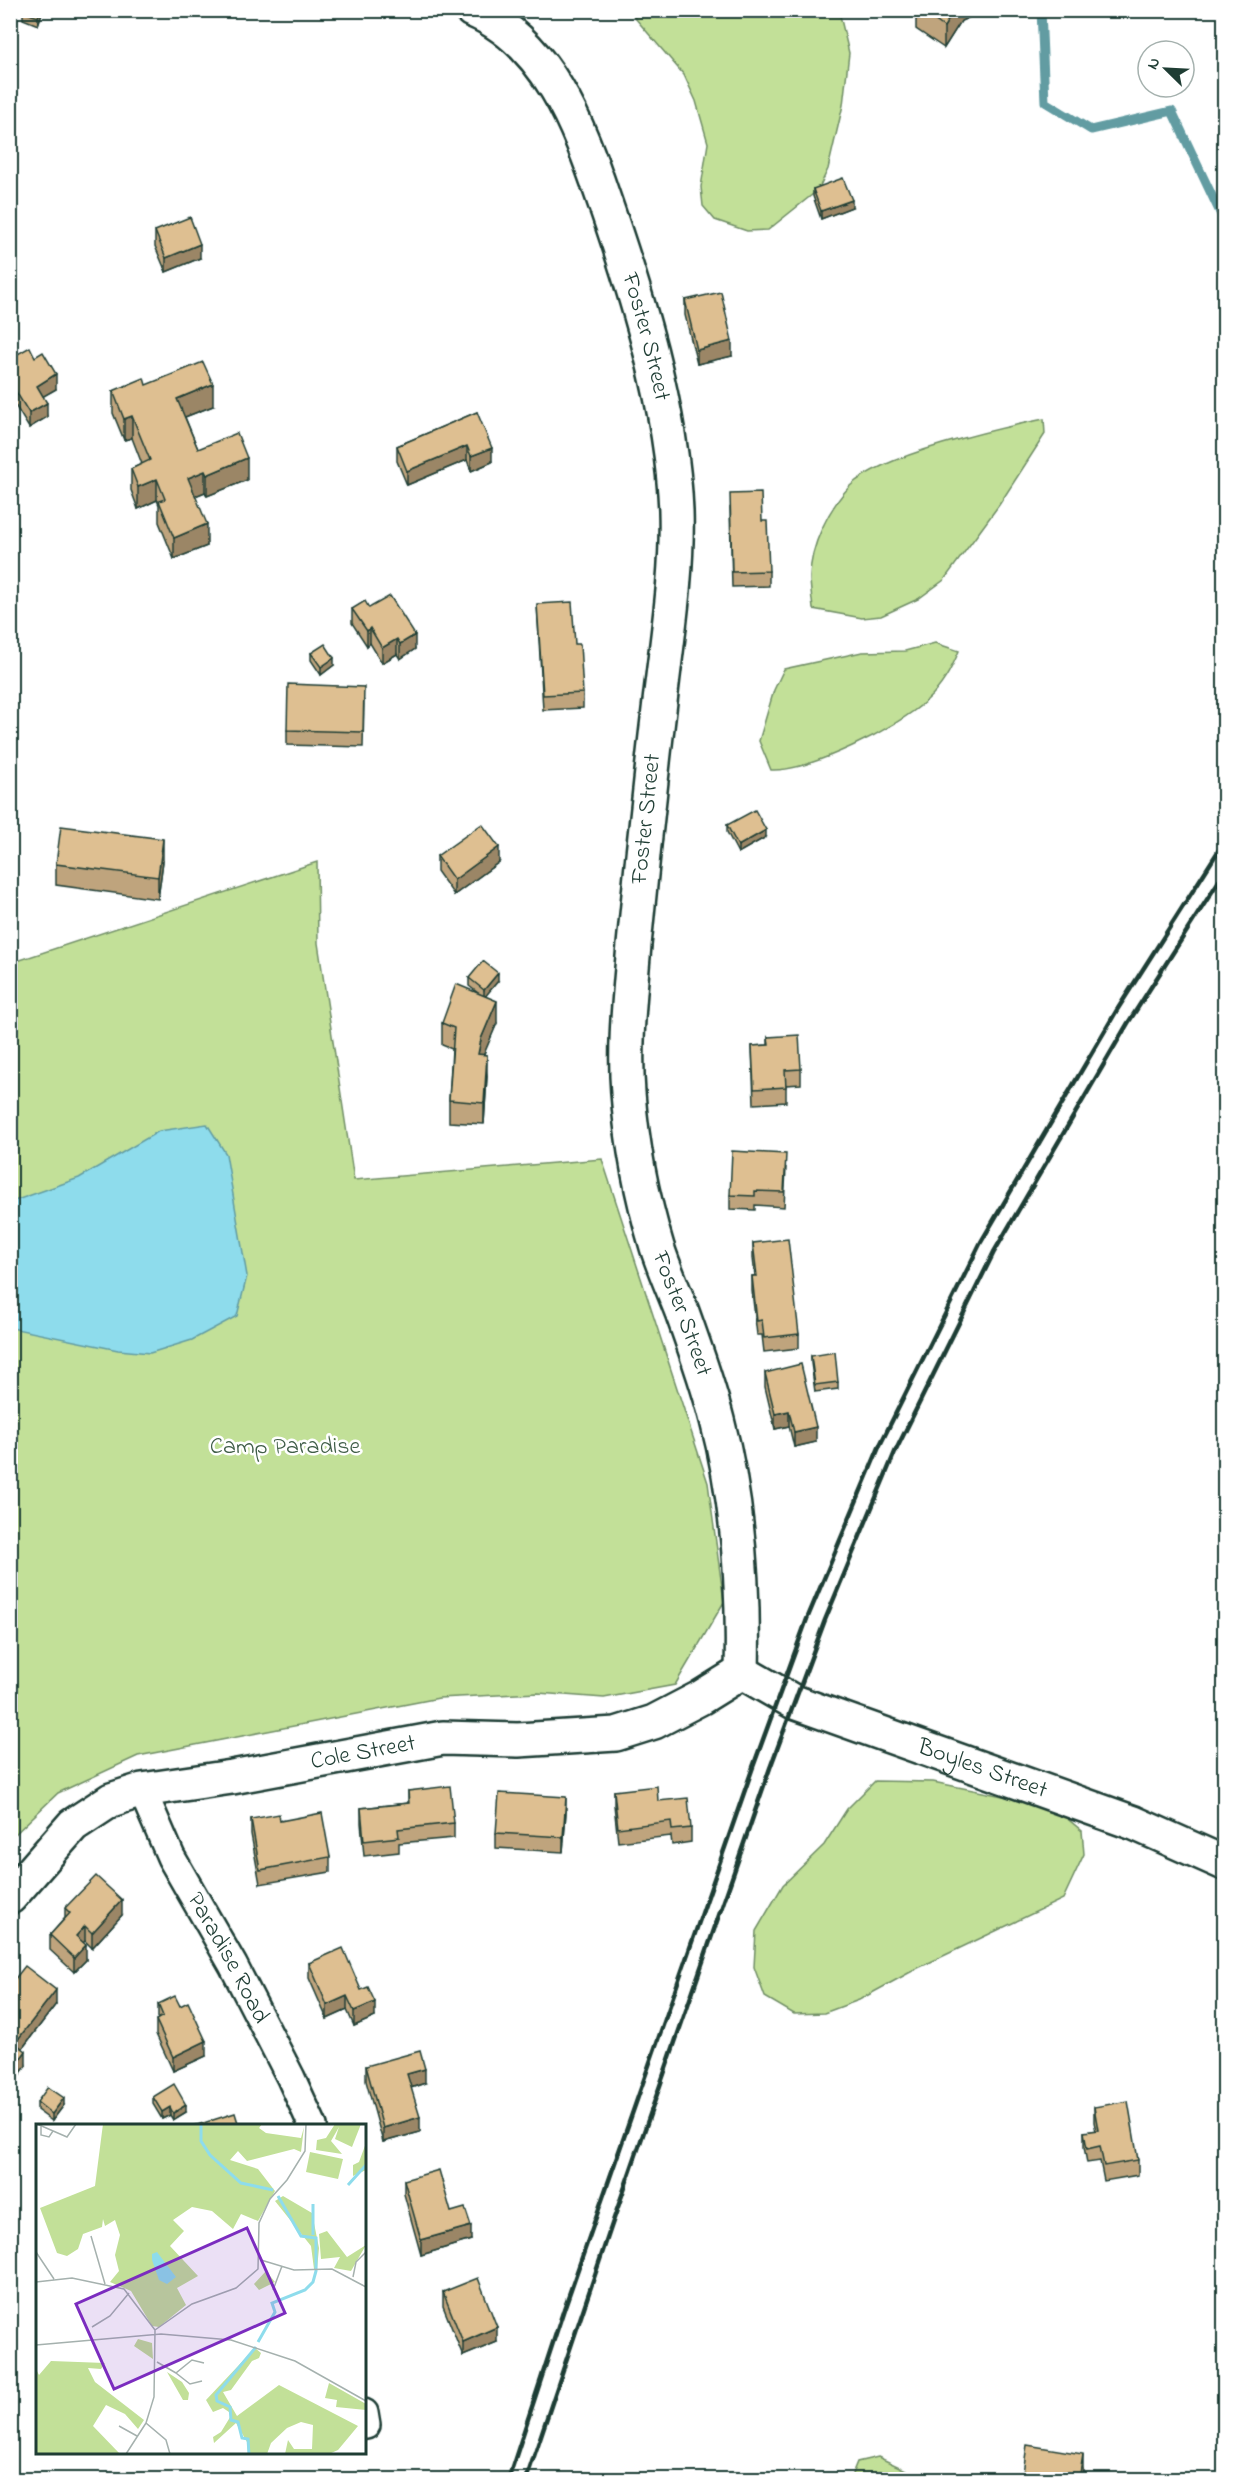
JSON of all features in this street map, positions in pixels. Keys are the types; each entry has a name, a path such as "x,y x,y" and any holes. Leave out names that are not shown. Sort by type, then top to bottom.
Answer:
{"street":[{"name":"Foster Street","path":"472,10 492,19 519,41 555,84 586,148 607,209 660,386 676,512 672,600 633,960 627,1088 635,1163 658,1249 683,1315 718,1423 740,1565 743,1604 742,1672"},
{"name":"Cole Street","path":"10,1897 73,1825 111,1800 142,1790 232,1777 443,1738 518,1740 616,1734 654,1722 700,1698 742,1672"},
{"name":"Boyles Street","path":"742,1672 794,1702 1134,1822 1224,1863"},
{"name":"Paradise Road","path":"142,1790 171,1857 233,1965 312,2124"}],"green space":[{"path":"629,11 839,11 849,53 843,105 828,169 818,190 768,230 747,231 715,220 703,206 701,187 708,143 696,101 684,75"},
{"path":"1044,419 1045,434 999,505 944,580 918,599 881,616 862,618 813,609 810,577 813,553 828,516 850,486 865,475 913,454 971,436"},
{"path":"935,643 959,651 932,696 913,712 875,735 829,756 787,769 771,770 759,741 774,690 784,669 862,652 905,651"},
{"name":"Camp Paradise","path":"317,862 318,943 354,1180 602,1159 708,1483 724,1602 675,1685 604,1698 538,1693 439,1698 138,1756 58,1793 11,1838 11,963"},
{"path":"875,1781 933,1782 1033,1802 1064,1816 1082,1831 1084,1854 1063,1899 918,1968 859,2000 824,2013 794,2014 765,1997 754,1967 756,1931 783,1885 824,1845 847,1809"},
{"path":"878,2457 906,2470 906,2479 850,2479 857,2462"}],"water":[{"path":"207,1124 226,1154 247,1276 237,1316 192,1340 150,1353 118,1350 11,1328 11,1202 79,1178 159,1131"}],"building":[{"path":"23,10 40,10 38,17 23,12"},
{"path":"920,10 954,10 944,27"},
{"path":"843,178 852,200 821,211 813,189"},
{"path":"190,217 200,244 166,258 155,231"},
{"path":"721,292 732,341 697,350 685,300"},
{"path":"30,347 35,357 43,352 56,374 37,386 47,403 29,413 10,382 10,365 16,361 14,356"},
{"path":"203,362 213,384 177,399 198,449 237,433 247,458 207,475 205,471 188,478 207,524 174,538 159,501 165,499 157,479 138,487 131,469 150,460 132,416 124,419 113,391 144,378 146,385"},
{"path":"477,412 492,448 471,456 467,446 407,471 397,446"},
{"path":"761,493 762,521 767,521 769,571 732,572 730,494"},
{"path":"390,596 415,635 400,644 397,639 382,648 370,628 367,631 352,609 365,601 369,608"},
{"path":"572,602 575,644 580,644 583,693 543,695 537,604"},
{"path":"325,644 334,658 321,667 311,653"},
{"path":"288,684 364,687 363,732 287,730"},
{"path":"755,810 766,830 738,846 727,825"},
{"path":"482,824 499,847 454,880 437,856"},
{"path":"61,826 163,839 158,877 56,864"},
{"path":"483,961 498,973 484,990 469,978"},
{"path":"456,984 497,1001 481,1039 478,1054 487,1055 484,1103 449,1100 454,1028 442,1023"},
{"path":"799,1035 801,1069 785,1070 786,1087 754,1089 752,1046 769,1045 768,1037"},
{"path":"732,1151 786,1154 784,1192 755,1191 755,1196 730,1195"},
{"path":"788,1239 799,1334 764,1338 762,1320 757,1321 752,1276 757,1276 753,1243"},
{"path":"835,1352 838,1382 815,1385 811,1356"},
{"path":"801,1364 816,1427 794,1432 789,1411 775,1414 765,1373"},
{"path":"450,1786 454,1823 398,1829 399,1837 364,1841 361,1808 409,1803 408,1791"},
{"path":"657,1786 658,1801 688,1798 691,1828 672,1830 671,1821 618,1828 614,1791"},
{"path":"499,1793 566,1797 563,1837 496,1833"},
{"path":"322,1813 330,1857 260,1870 251,1819 279,1814 280,1821"},
{"path":"96,1876 122,1900 92,1933 85,1926 76,1936 86,1945 74,1958 50,1935 70,1913 65,1908"},
{"path":"343,1948 361,1990 368,1987 375,2002 354,2011 347,1996 327,2005 309,1963"},
{"path":"25,1966 56,1990 15,2043 26,2051 18,2062 10,2057 10,1985"},
{"path":"175,1996 180,2006 188,2002 206,2041 173,2057 156,2020 163,2016 158,2004"},
{"path":"420,2051 425,2069 407,2074 420,2117 383,2128 366,2066"},
{"path":"174,2084 186,2105 173,2113 170,2107 162,2112 153,2097"},
{"path":"48,2087 64,2098 52,2114 37,2102"},
{"path":"1128,2101 1138,2160 1104,2166 1100,2146 1087,2149 1084,2132 1098,2130 1094,2107"},
{"path":"235,2113 238,2124 200,2124"},
{"path":"439,2170 451,2212 465,2208 471,2226 421,2240 404,2180"},
{"path":"478,2278 497,2327 463,2342 443,2292"},
{"path":"1027,2445 1083,2454 1079,2480 1022,2480"}],"waterway":[{"path":"1041,10 1045,102 1091,130 1172,111 1224,221"}],"railway":[{"path":"508,2480 564,2309 753,1767 807,1619 880,1445 981,1242 1117,1010 1224,842"},
{"path":"526,2480 770,1768 825,1620 895,1452 994,1252 1128,1023 1224,873"}]}
